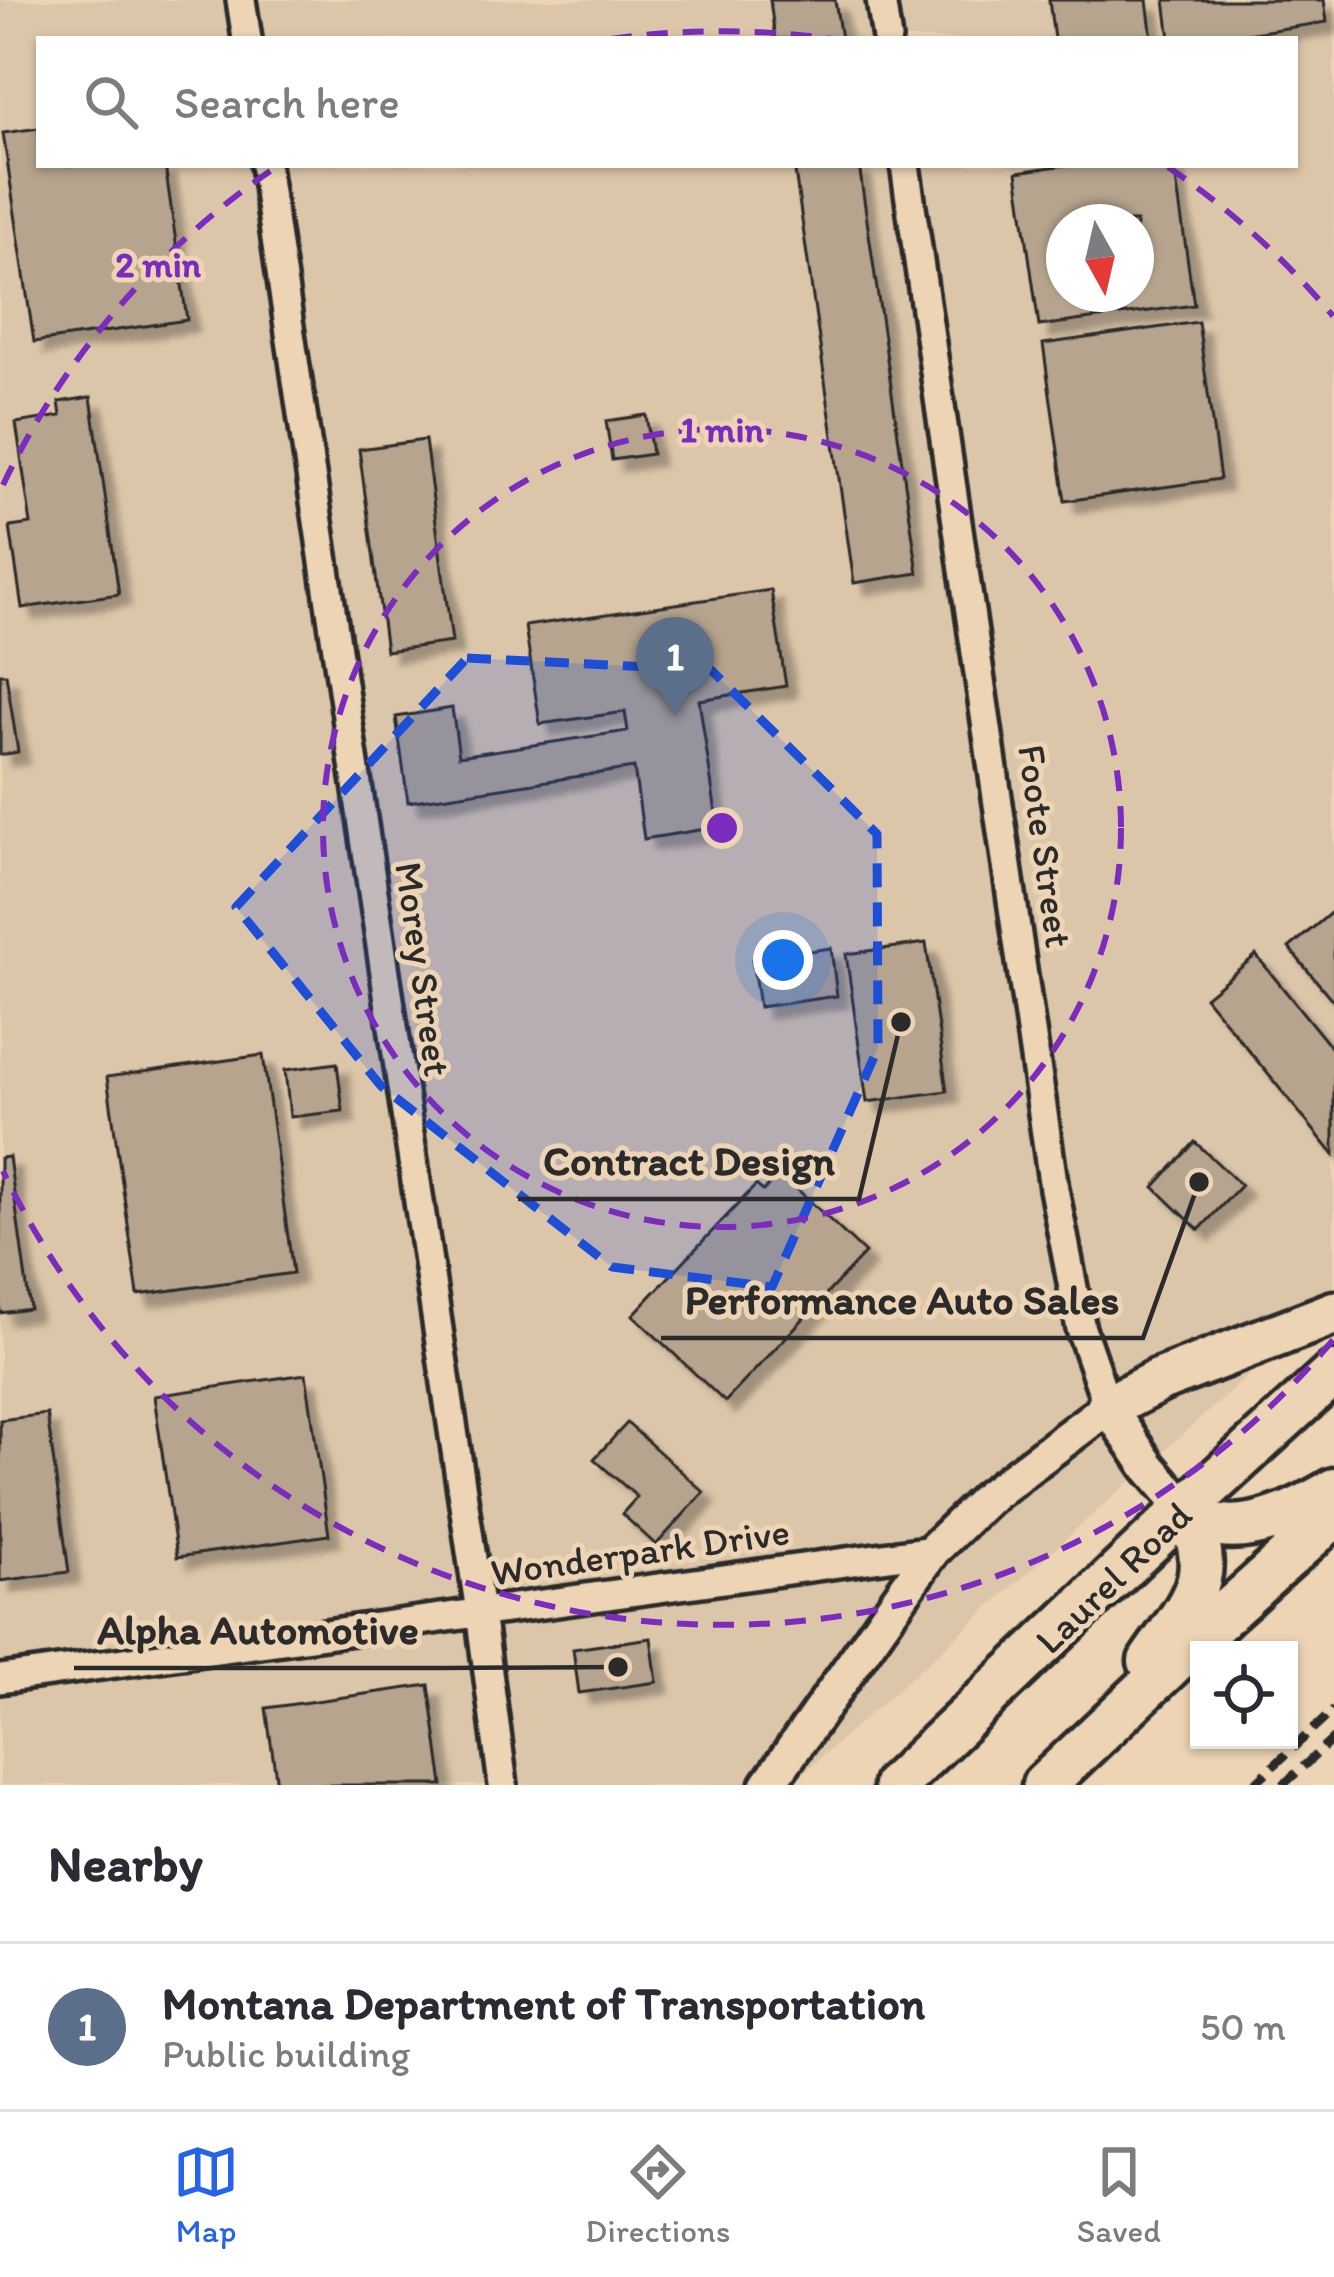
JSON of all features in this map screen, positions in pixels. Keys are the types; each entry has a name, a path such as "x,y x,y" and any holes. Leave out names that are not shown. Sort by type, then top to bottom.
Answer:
{"main road":[{"path":"1108,1408 1160,1380 1334,1313"},
{"name":"Laurel Road","path":"895,1785 1334,1373"},
{"path":"1185,1509 1211,1524 1240,1526 1283,1515 1334,1490"},
{"path":"1106,1727 1192,1598 1201,1577 1197,1530 1185,1509"},
{"path":"1044,1785 1334,1516"}],"street":[{"path":"241,0 247,36"},
{"path":"881,0 887,36"},
{"name":"Morey Street","path":"266,168 502,1785"},
{"name":"Foote Street","path":"905,168 1054,1189 1081,1329 1108,1408 1185,1509"},
{"path":"768,1785 933,1550 1001,1486 1108,1408"},
{"name":"Wonderpark Drive","path":"0,1679 933,1550"}],"highlighted area":[{"path":"467,658 711,670 877,834 878,1048 772,1287 612,1267 381,1086 236,907"}],"shaded area":[{"path":"0,0 1334,0 1334,1299 790,1785 0,1785"}],"building":[{"path":"770,0 835,0 841,36 775,36"},
{"path":"1049,0 1147,0 1152,36 1054,36"},
{"path":"1165,0 1324,0 1327,22 1233,36 1170,36"},
{"path":"36,128 36,168 165,168 187,320 34,342 3,133"},
{"path":"794,168 859,168 918,573 854,583"},
{"path":"1174,168 1194,305 1154,310 1154,204 1046,204 1046,312 1142,312 1039,326 1017,172"},
{"path":"1198,322 1220,479 1065,501 1043,344"},
{"path":"91,397 119,594 22,608 10,527 31,524 16,423 61,416 59,402"},
{"path":"646,415 652,454 612,460 606,421"},
{"path":"425,440 452,642 386,651 359,449"},
{"path":"771,590 786,686 699,700 718,827 644,839 634,768 408,802 396,717 452,708 459,756 628,731 625,712 540,724 525,626"},
{"path":"0,674 6,674 18,752 0,755"},
{"path":"1334,910 1334,1002 1289,948"},
{"path":"926,943 947,1091 867,1102 846,954"},
{"path":"831,948 837,996 759,1007 752,959"},
{"path":"1256,955 1334,1051 1334,1155 1205,997"},
{"path":"263,1055 293,1273 138,1295 107,1077"},
{"path":"337,1063 343,1111 290,1117 285,1070"},
{"path":"1195,1142 1241,1185 1199,1230 1154,1187"},
{"path":"9,1157 30,1309 0,1313 0,1158"},
{"path":"780,1173 865,1253 725,1402 633,1315 756,1185 763,1191"},
{"path":"306,1374 329,1535 177,1557 154,1396"},
{"path":"47,1414 69,1572 0,1581 0,1420"},
{"path":"627,1423 704,1492 656,1545 622,1514 637,1497 594,1459"},
{"path":"651,1638 657,1682 579,1693 573,1649"},
{"path":"429,1685 443,1785 277,1785 266,1708"}],"railway":[{"path":"1253,1785 1334,1710"},
{"path":"1283,1785 1334,1738"}],"place":[{"name":"Montana Department of Transportation","path":"675,716"},
{"name":"Contract Design","path":"901,1022"},
{"name":"Performance Auto Sales","path":"1199,1182"},
{"name":"Alpha Automotive","path":"618,1667"}]}
